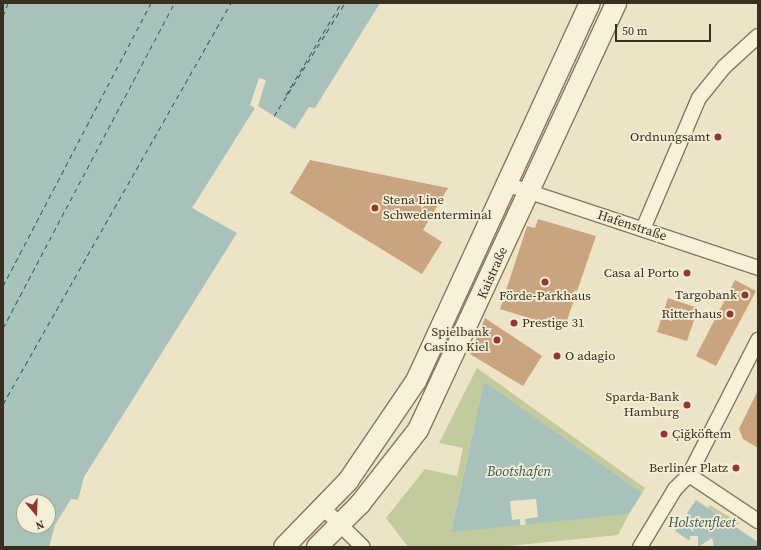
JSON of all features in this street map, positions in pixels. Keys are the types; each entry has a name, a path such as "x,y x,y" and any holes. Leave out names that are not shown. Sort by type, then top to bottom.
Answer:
{"main road":[{"name":"Kaistraße","path":"284,547 324,509 400,410 416,381 590,3"},
{"name":"Kaistraße","path":"317,547 341,526 418,430 530,192 616,3"}],"street":[{"path":"643,229 699,98 724,67 758,36"},
{"name":"Hafenstraße","path":"506,184 758,268"},
{"path":"641,546 674,489 689,475 758,340"},
{"path":"689,475 758,521"},
{"path":"324,509 363,547"},
{"path":"341,526 372,547"}],"green space":[{"path":"477,368 645,488 642,493 484,381 451,531 629,514 618,535 498,547 408,547 386,518 425,469 457,476 463,448 439,443"},
{"path":"710,505 739,523 736,527 708,508"}],"water":[{"path":"3,3 380,3 315,108 309,107 295,129 258,106 266,80 259,78 250,105 255,108 192,208 237,233 84,477 78,500 71,499 56,523 56,494 16,494 16,534 53,534 49,547 3,547"},
{"name":"Bootshafen","path":"484,381 642,493 629,514 451,532"},
{"name":"Holstenfleet","path":"696,500 758,542 758,547 714,547 712,538 698,547 698,536 690,536 690,541 675,531"}],"pier":[{"path":"536,499 538,517 525,519 526,525 520,525 520,519 512,520 510,501"}],"building":[{"name":"Stena Line Schwedenterminal","path":"310,160 448,188 423,230 442,242 422,274 290,193"},
{"name":"Förde-Parkhaus","path":"538,219 596,236 564,329 500,309 527,226 535,228"},
{"name":"Ritterhaus","path":"735,280 756,291 716,366 696,356"},
{"path":"668,298 698,308 687,341 657,332"},
{"name":"Spielbank Casino Kiel","path":"485,318 542,356 523,386 470,354"},
{"path":"758,390 758,448 743,439 739,429"}],"ferry route":[{"path":"3,16 8,3"},
{"path":"3,286 151,3"},
{"path":"3,328 174,3"},
{"path":"3,404 231,3"},
{"path":"286,95 341,3"},
{"path":"274,116 345,3"}],"place":[{"name":"Ordnungsamt","path":"718,137"},
{"name":"Stena Line Schwedenterminal","path":"375,208"},
{"name":"Casa al Porto","path":"687,273"},
{"name":"Förde-Parkhaus","path":"545,282"},
{"name":"Targobank","path":"745,295"},
{"name":"Ritterhaus","path":"730,314"},
{"name":"Prestige 31","path":"514,323"},
{"name":"Spielbank Casino Kiel","path":"497,340"},
{"name":"O adagio","path":"557,356"},
{"name":"Sparda-Bank Hamburg","path":"687,405"},
{"name":"Çiğköftem","path":"664,434"},
{"name":"Berliner Platz","path":"736,468"}]}
